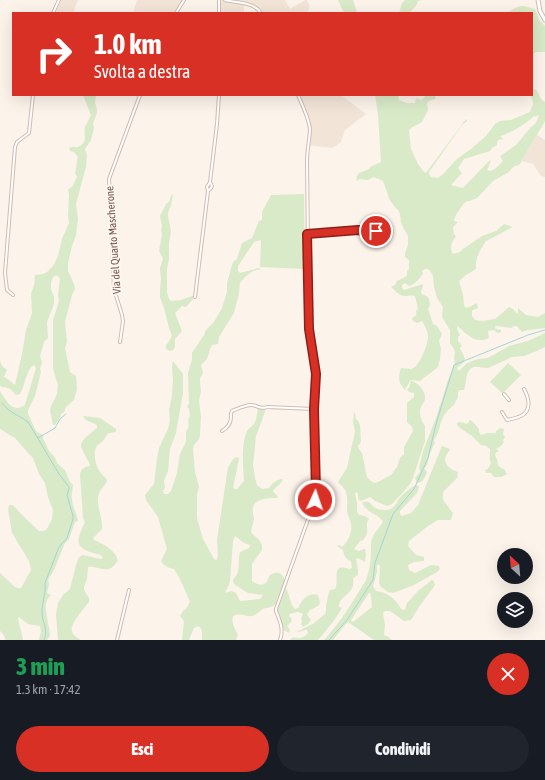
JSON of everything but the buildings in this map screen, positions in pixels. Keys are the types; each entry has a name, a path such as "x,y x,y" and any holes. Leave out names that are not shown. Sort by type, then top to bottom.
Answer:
{"main road":[{"path":"538,0 540,11 545,20"}],"street":[{"path":"53,12 59,0"},
{"path":"177,12 184,0"},
{"path":"219,0 219,12"},
{"path":"225,0 254,6 260,12"},
{"path":"13,295 7,290 5,273 15,147 17,142 27,135 29,131 34,96"},
{"name":"Via del Quarto Mascherone","path":"120,342 123,321 114,289 108,181 140,96"},
{"path":"195,297 208,191 207,187 210,182 217,124 219,96"},
{"path":"280,640 282,627 276,609 315,500 316,492 314,409 316,374 309,329 307,234 307,157 310,131 308,121 298,96"},
{"path":"208,191 212,187 210,182"},
{"path":"307,234 358,230 376,231"},
{"path":"502,412 507,420 524,413 527,409 529,398 524,389"},
{"path":"504,394 509,400"},
{"path":"222,431 226,429 230,422 230,413 232,411 248,406 253,405 262,408 314,409"},
{"path":"117,640 129,590"}],"shaded area":[{"path":"61,0 78,0 73,12 56,12"},
{"path":"137,0 182,0 176,12 133,12"},
{"path":"219,0 285,0 290,9 307,0 310,6 308,12 260,12 252,6 244,4 244,12 219,12"},
{"path":"298,96 342,96 366,114 345,130 341,142 331,148 307,145 310,131 308,121"},
{"path":"537,135 545,140 545,177 541,176 533,164 522,161"}],"green space":[{"path":"338,0 353,0 357,12 344,12"},
{"path":"405,0 421,0 418,1 416,6 410,12 399,12 402,3"},
{"path":"524,6 535,9 540,21 545,26 545,52 536,52 533,54 533,12 508,12 517,7"},
{"path":"535,89 537,90 541,99 545,102 545,121 520,164 493,181 477,198 465,202 462,206 454,219 454,221 458,222 453,227 454,234 456,236 452,242 451,249 453,254 460,252 482,236 496,231 504,224 513,227 486,241 477,258 476,269 459,281 464,305 467,308 477,303 478,308 472,311 472,316 475,320 482,321 495,319 509,307 517,314 518,308 526,315 538,317 545,313 545,328 522,332 517,326 511,328 496,326 496,329 501,330 501,332 498,333 494,330 488,331 489,338 479,340 471,337 457,326 460,335 458,337 458,341 462,347 460,347 460,349 465,359 457,368 459,371 467,363 478,359 488,358 509,346 528,341 545,333 545,347 524,356 512,357 488,368 474,367 469,371 466,377 464,390 460,390 458,392 458,397 454,405 444,415 441,422 427,465 424,469 427,473 422,481 417,483 415,478 420,472 419,468 423,451 455,363 455,353 450,343 450,330 442,317 443,307 437,298 433,276 428,269 425,269 422,271 423,274 415,283 409,286 405,283 402,285 402,288 404,290 422,284 423,286 421,292 428,297 430,304 428,309 433,324 437,326 442,334 439,341 441,349 440,359 438,367 420,381 410,381 405,390 401,385 399,374 401,368 411,369 417,364 427,344 428,336 427,330 422,321 417,323 413,321 412,318 416,315 416,311 418,309 415,296 401,295 391,287 395,285 397,281 407,276 407,271 409,269 409,260 405,257 408,245 408,236 401,222 400,214 389,199 383,181 374,177 368,180 360,179 356,181 359,173 381,162 378,114 375,96 398,96 399,100 407,103 415,103 416,98 421,100 425,96 436,97 427,104 428,110 422,122 409,130 411,149 418,164 426,173 466,119 467,121 462,125 429,172 431,177 438,178 457,159 486,136 495,124 500,121 511,120 530,112 533,104 531,96 533,96 533,90","holes":["537,115 539,116 535,124 516,145 500,156 503,161 495,169 490,171 487,170 491,160 463,188 451,185 462,173 458,168 464,159 490,151 497,145 498,140 503,139 500,136 519,128"]},
{"path":"83,96 96,96 95,103 97,113 93,123 94,128 91,140 85,149 87,155 86,167 76,204 78,219 76,235 68,263 68,271 75,289 65,322 67,342 65,348 70,372 76,376 77,389 74,400 66,407 55,425 53,425 50,412 51,406 57,394 58,385 53,369 53,320 59,301 58,295 60,278 56,275 53,277 51,283 54,304 47,322 48,338 44,342 40,356 42,362 40,369 41,372 35,396 28,410 28,414 35,429 43,435 49,451 54,456 58,464 65,470 70,482 73,485 72,502 78,521 75,522 69,539 65,543 54,570 48,580 49,584 47,593 51,595 48,598 46,608 50,636 47,640 39,640 41,631 40,626 28,624 19,617 18,621 23,640 6,640 0,631 0,573 15,587 21,588 31,570 29,561 12,533 8,509 9,505 13,505 39,531 44,531 47,529 52,519 53,510 45,483 39,474 33,458 15,438 0,429 0,391 13,407 17,408 25,405 36,368 34,365 31,367 27,374 22,391 20,394 16,395 9,388 0,386 0,361 2,366 7,370 4,377 15,385 26,330 32,313 31,294 35,275 47,272 53,266 69,223 68,189 72,187 77,177 75,173 78,157 74,152 70,151 69,148 78,147 85,141 85,127 91,115"},
{"path":"172,194 171,205 168,213 171,231 167,269 167,292 171,301 181,300 192,296 194,296 194,298 186,307 182,306 175,313 182,331 175,339 175,347 170,351 166,349 166,345 172,335 160,297 160,268 163,259 159,251 162,234 160,216"},
{"path":"304,194 305,269 260,267 261,240 254,242 238,266 238,271 240,273 259,268 261,269 253,271 240,283 234,313 219,337 218,344 212,345 208,358 201,365 203,373 200,378 200,435 199,439 194,445 193,450 195,472 199,487 197,495 197,518 203,539 216,560 218,556 217,540 228,467 233,459 238,457 239,459 233,488 237,489 244,481 243,449 245,436 247,431 255,422 258,408 262,410 266,409 256,436 253,465 255,478 257,485 262,489 269,488 273,483 283,479 273,491 278,497 277,498 262,499 254,505 254,519 251,532 261,542 262,550 252,564 252,581 263,585 267,582 270,575 277,573 282,575 285,580 275,605 263,609 252,616 239,614 233,616 233,624 238,635 236,640 202,640 201,630 198,626 194,628 189,640 182,640 184,621 180,616 190,602 174,569 167,567 161,561 167,549 158,517 146,500 145,495 154,484 159,448 168,429 170,420 169,410 172,396 173,361 183,374 183,393 176,433 170,449 168,471 164,481 164,494 168,494 171,491 177,473 180,454 186,442 186,432 189,426 188,419 190,417 189,409 187,407 189,403 188,373 192,360 192,353 222,308 233,262 237,259 242,243 252,238 259,221 262,220 262,212 271,195","holes":["235,536 244,543 250,545 249,548 240,552 238,571 233,580 234,584 248,593 263,595 260,599 240,601 236,593 232,591 225,593 230,582 233,541"]},
{"path":"508,363 521,375 503,393 490,382"},
{"path":"412,381 421,388 425,396 420,415 425,426 425,441 412,481 392,504 387,506 370,497 361,501 357,492 355,493 357,512 359,515 369,519 367,522 366,536 354,549 359,551 365,549 365,562 358,558 356,559 358,575 353,578 352,588 339,603 339,607 342,608 337,617 318,640 290,640 293,637 299,638 305,636 308,633 307,630 297,631 313,624 325,614 329,592 330,590 335,589 338,570 343,567 349,569 352,568 351,561 345,557 343,550 337,546 340,545 342,547 344,545 350,536 351,530 351,524 347,511 346,492 338,482 347,468 355,432 353,422 354,413 360,425 361,442 358,446 362,453 367,477 374,483 378,482 391,475 397,467 400,458 404,454 404,447 413,431 412,427 407,422 407,403 414,397 414,393 407,390 410,386 410,382"},
{"path":"83,416 100,418 116,429 116,432 107,435 102,442 98,444 95,452 95,460 99,471 107,480 98,498 102,529 93,538 112,551 117,557 118,561 108,569 88,567 84,590 89,598 89,602 78,616 72,628 73,634 81,640 58,640 56,614 58,603 63,595 70,589 79,557 83,555 101,559 103,558 101,555 89,552 82,548 78,541 85,522 83,518 80,474 84,468 90,466 81,444 84,439 97,428 97,425 87,421"},
{"path":"470,420 479,429 481,435 487,433 495,434 500,428 504,429 503,434 505,437 502,440 504,442 496,449 498,452 496,452 495,455 499,466 505,470 507,474 501,477 494,477 491,473 486,473 485,470 489,467 491,462 490,449 481,445 457,425 457,423 460,422 467,424"},
{"path":"442,446 450,449 445,461 451,469 458,472 457,478 443,492 443,500 453,513 451,520 438,520 428,526 409,541 408,546 416,555 424,557 424,561 414,562 408,565 409,570 415,573 431,565 439,566 440,569 412,586 393,593 388,592 381,587 379,583 380,566 378,564 373,586 376,591 391,597 397,602 401,609 405,610 407,603 419,590 432,580 434,581 435,585 411,620 404,621 390,611 385,611 383,613 385,625 384,634 392,640 374,640 348,622 333,640 324,640 341,619 366,580 370,564 372,540 374,534 383,521 378,516 366,509 362,503 368,502 377,509 388,510 396,504 407,491 417,485 419,487 417,493 400,511 400,514 402,516 411,513 418,505","holes":["370,593 372,607 353,622 351,620"]},
{"path":"286,588 295,609 298,608 306,597 314,594 318,595 320,603 307,614 311,619 308,624 303,627 301,624 302,613 297,612 290,614 289,616 292,619 287,626 290,630 289,633 284,630 277,610"}],"waterway":[{"path":"329,640 347,620 373,580 375,563 393,514 414,489 428,458 436,424 454,365 528,335 545,330"},
{"path":"2,403 11,412 28,422 59,474 69,487 67,495 73,519 67,538 59,547 45,583 42,612 46,629 44,640"},
{"path":"38,438 55,428 60,419 66,414"}],"route":[{"path":"315,500 314,409 316,374 309,329 307,234 358,230 376,231"}]}
